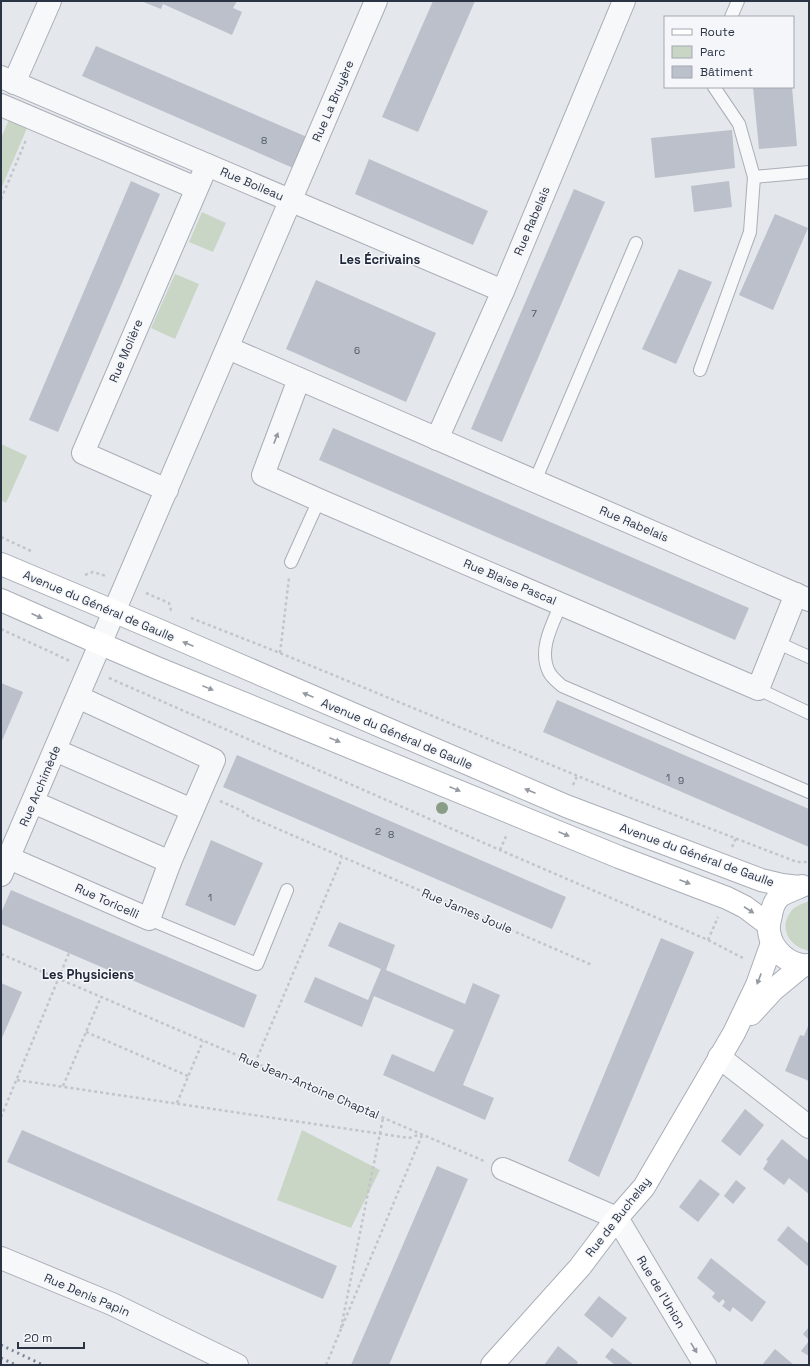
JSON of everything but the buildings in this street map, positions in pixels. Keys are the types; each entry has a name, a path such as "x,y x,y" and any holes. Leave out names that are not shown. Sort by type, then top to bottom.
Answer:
{"main road":[{"name":"Avenue du Général de Gaulle","path":"1,564 566,806 761,880 782,885 804,886"},
{"path":"1,600 100,644 619,857 727,898 745,907 771,934 787,960 793,964 806,966"},
{"name":"Rue de Buchelay","path":"492,1365 580,1267 617,1218 644,1187 734,1033 757,985 771,934 772,908 776,900 780,896 804,886"},
{"name":"Rue de Buchelay","path":"734,1033 773,990 806,966"}],"street":[{"path":"8,80 50,1"},
{"name":"Rue La Bruyère","path":"290,201 376,1"},
{"name":"Rue Rabelais","path":"437,439 503,292 624,1"},
{"name":"Rue Boileau","path":"8,80 503,292"},
{"path":"1,105 196,188"},
{"name":"Rue Molière","path":"167,490 83,453 207,165"},
{"path":"78,697 290,201"},
{"name":"Rue Rabelais","path":"228,348 802,597"},
{"name":"Rue Blaise Pascal","path":"299,379 263,475 758,689"},
{"path":"758,689 776,642 802,597"},
{"name":"Rue Archimède","path":"5,867 78,697"},
{"name":"Rue Toricelli","path":"5,867 149,919 170,862 214,760 78,697"},
{"path":"55,750 196,801"},
{"path":"33,802 170,862"},
{"path":"719,1057 809,1127"},
{"path":"503,1169 617,1218"},
{"name":"Rue de l'Union","path":"617,1218 705,1365"},
{"name":"Rue Denis Papin","path":"1,1258 112,1304 237,1365"}],"lane":[{"path":"731,16 738,1"},
{"path":"700,370 750,232 754,177 739,124 715,88"},
{"path":"754,177 809,172"},
{"path":"535,481 636,242"},
{"path":"291,562 319,500"},
{"path":"561,604 545,647 545,662 550,674 562,686 809,792"},
{"path":"776,642 809,657"},
{"path":"758,689 809,713"},
{"path":"149,919 257,964 287,890"}],"path":[{"path":"1,199 35,119"},
{"path":"1,537 36,553"},
{"path":"280,653 291,562"},
{"path":"78,572 86,576 93,572 99,573"},
{"name":"Avenue du Général de Gaulle","path":"126,585 169,603 171,610 179,613"},
{"name":"Avenue du Général de Gaulle","path":"186,616 280,653 636,800 797,862 809,862"},
{"path":"1,629 90,670 708,940 754,964 762,970"},
{"name":"Rue James Joule","path":"196,801 242,811 248,816 342,858 592,965"},
{"path":"255,1063 342,858"},
{"path":"1,1117 69,953"},
{"name":"Rue Jean-Antoine Chaptal","path":"1,954 503,1169"},
{"path":"63,1086 101,997"},
{"path":"86,1032 188,1076"},
{"path":"176,1103 203,1041"},
{"path":"17,1080 409,1138 422,1134"},
{"path":"339,1334 382,1118"},
{"path":"326,1365 422,1134"}],"green space":[{"path":"12,113 30,121 1,189 1,138"},
{"path":"202,212 226,223 213,252 189,242"},
{"path":"175,274 199,284 175,339 151,328"},
{"path":"1,444 27,456 6,503 1,500"},
{"path":"809,901 809,951 802,949 791,941 786,930 786,923 792,910"},
{"path":"302,1130 380,1170 351,1228 277,1200"}],"railway":[{"path":"1,1345 43,1365"},
{"path":"1,1358 16,1365"}],"district":[{"name":"Les Écrivains","path":"380,259"},
{"name":"Les Physiciens","path":"88,974"}]}
